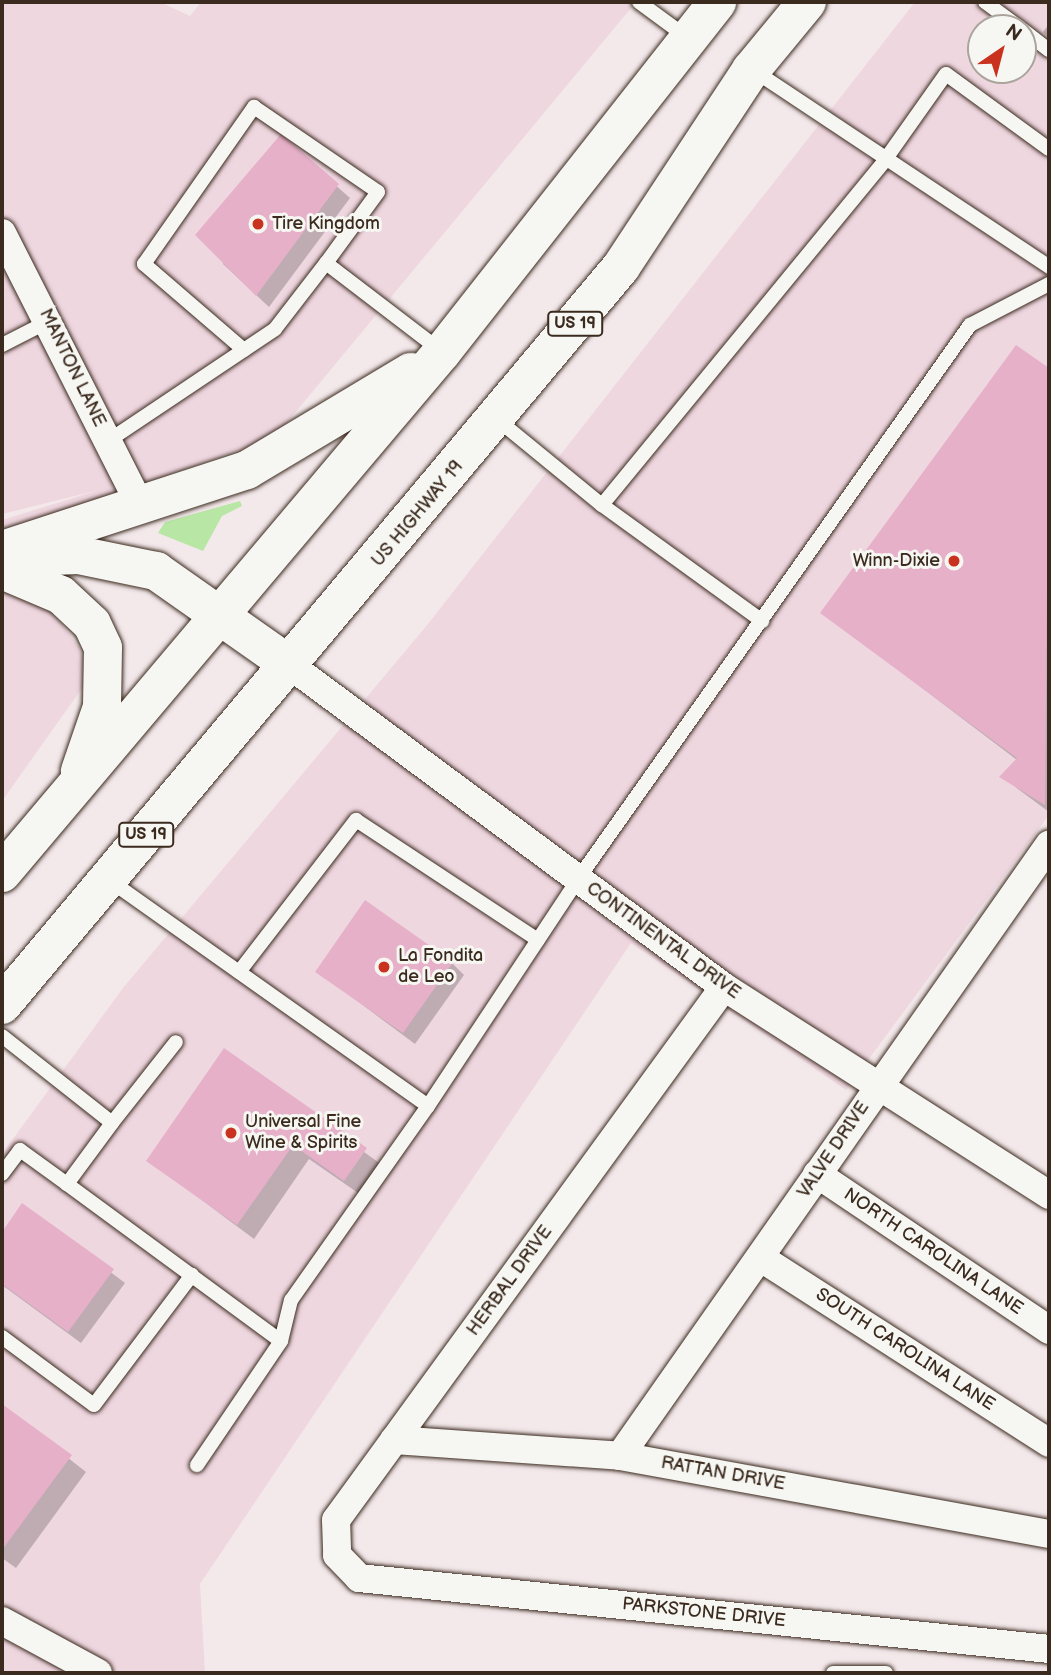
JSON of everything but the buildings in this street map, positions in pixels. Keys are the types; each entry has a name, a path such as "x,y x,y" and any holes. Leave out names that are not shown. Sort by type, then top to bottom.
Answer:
{"main road":[{"path":"2,873 223,616 442,352 717,2"},
{"path":"751,70 789,2"},
{"name":"US HIGHWAY 19","path":"2,1005 498,420 621,267 751,70 807,2"},
{"path":"2,550 247,470 309,439 442,352"},
{"path":"2,558 78,555 128,563 156,571 291,666"},
{"path":"2,570 61,594 92,624 103,648 102,707 72,791"}],"street":[{"name":"MANTON LANE","path":"2,233 140,505"},
{"name":"CONTINENTAL DRIVE","path":"291,666 724,987 877,1085 1045,1183"},
{"name":"VALVE DRIVE","path":"620,1455 761,1258 877,1085 1049,845"},
{"name":"HERBAL DRIVE","path":"359,1578 337,1555 336,1520 724,987"},
{"name":"NORTH CAROLINA LANE","path":"817,1174 1049,1330"},
{"name":"SOUTH CAROLINA LANE","path":"761,1258 1049,1443"},
{"name":"RATTAN DRIVE","path":"394,1440 620,1455 1049,1534"},
{"name":"PARKSTONE DRIVE","path":"359,1578 1049,1649"},
{"path":"2,1621 98,1673"}],"lane":[{"path":"639,2 689,39"},
{"path":"985,2 1001,14"},
{"path":"751,70 1049,267"},
{"path":"602,505 885,160 946,74 1049,149"},
{"path":"108,441 275,329 378,192 254,107 144,264 243,350"},
{"path":"326,263 442,352"},
{"path":"198,1465 281,1341 291,1300 428,1106 578,879 970,325 1049,284"},
{"path":"2,345 49,321"},
{"path":"498,420 602,505 762,621"},
{"path":"239,972 356,820 538,940"},
{"path":"108,879 428,1106"},
{"path":"2,1036 112,1123"},
{"path":"67,1184 176,1042"},
{"path":"2,1174 20,1150 281,1341"},
{"path":"2,1337 94,1405 192,1275"},
{"path":"833,1673 886,1673"}],"shaded area":[{"path":"2,2 160,2 190,16 201,2 636,2 274,438 2,533 2,520 99,490 2,514"},
{"path":"915,2 1049,2 1049,815 846,1090 631,943 200,1584 205,1673 2,1673 2,1154 123,988 428,624"},
{"path":"2,589 50,609 78,646 90,677 2,801"}],"green space":[{"path":"240,501 242,506 222,516 203,551 158,533 165,522"}],"place":[{"name":"Tire Kingdom","path":"258,224"},
{"name":"Winn-Dixie","path":"954,561"},
{"name":"La Fondita de Leo","path":"384,967"},
{"name":"Universal Fine Wine & Spirits","path":"231,1133"}]}
